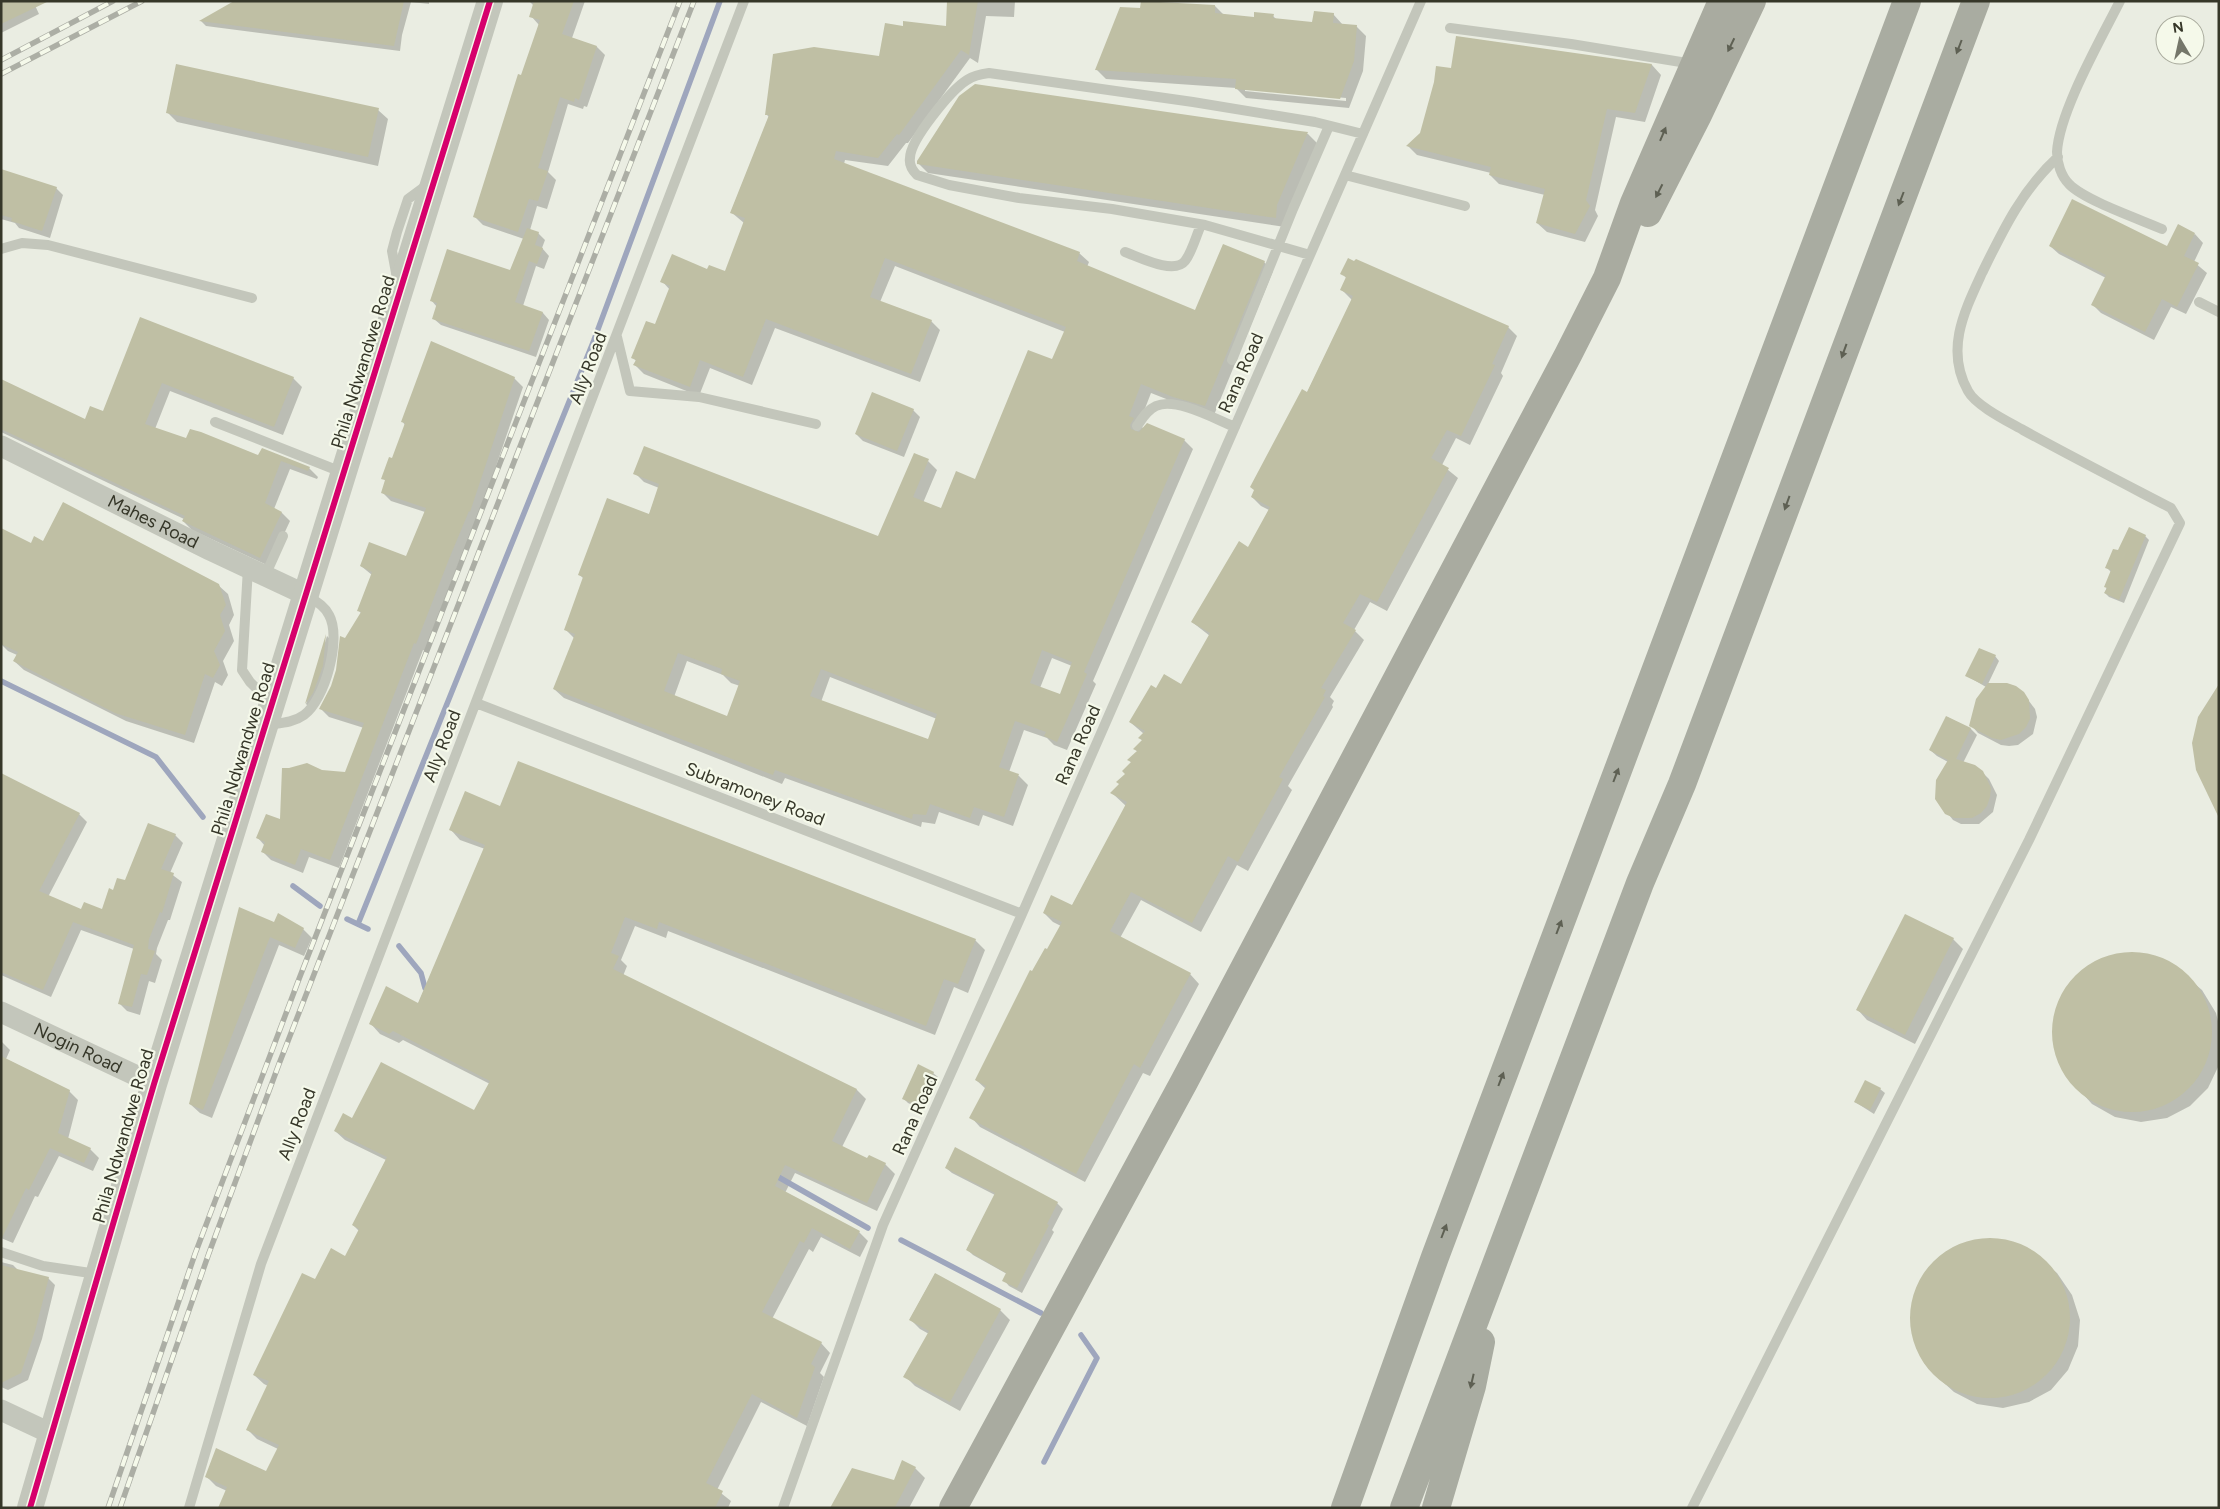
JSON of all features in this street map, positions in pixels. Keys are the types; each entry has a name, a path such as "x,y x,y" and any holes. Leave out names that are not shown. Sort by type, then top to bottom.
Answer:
{"highway":[{"path":"1345,1508 1435,1257 1907,1"},
{"path":"1404,1508 1640,883 1682,784 1976,1"},
{"path":"1436,1508 1472,1386 1502,1248"},
{"path":"1324,1508 1435,1257"}],"main road":[{"path":"1706,36 1712,1"},
{"path":"953,1508 1184,1082 1501,484 1607,278 1634,203 1722,1"},
{"path":"1607,278 1622,257 1648,212 1752,1"}],"street":[{"name":"Phila Ndwandwe Road","path":"30,1508 154,1084 490,1"},
{"name":"Mahes Road","path":"1,446 306,595"},
{"name":"Nogin Road","path":"1,1012 154,1084"},
{"path":"1,1410 52,1434"}],"lane":[{"name":"Ally Road","path":"189,1508 262,1264 744,1"},
{"name":"Rana Road","path":"783,1508 883,1225 1022,914 1421,1"},
{"path":"2120,1 2068,109 2060,136 2058,157 2060,170 2064,178 2076,190 2162,229"},
{"path":"1450,28 1571,44 1694,64"},
{"path":"1310,255 1202,225 1112,209 1020,198 949,185 916,175 910,165 911,150 929,121 950,93 968,79 989,73 1193,102 1330,126 1363,134"},
{"path":"1232,360 1278,245 1330,126"},
{"path":"1692,1508 2029,840 2180,523 2170,508 1994,414 1970,394 1960,369 1957,341 1964,314 2006,223 2033,182 2058,157"},
{"path":"1345,175 1465,206"},
{"path":"1125,252 1170,267 1177,267 1186,260 1202,225"},
{"path":"1,249 22,243 48,245 252,298"},
{"path":"2199,302 2219,312"},
{"path":"617,337 630,391 699,397 816,424"},
{"path":"1137,426 1155,406 1166,403 1179,405 1235,427"},
{"path":"215,422 345,473"},
{"path":"282,536 256,572 242,670 269,715 288,723 305,714 318,696 328,669 334,638 333,626 322,606 306,595"},
{"name":"Subramoney Road","path":"476,703 1022,914"},
{"path":"1,1252 43,1266 98,1274"}],"building":[{"path":"1,1 49,1 1,24"},
{"path":"234,1 404,1 394,46 199,21"},
{"path":"534,1 574,1 562,34 597,46 579,100 575,98 574,102 560,97 538,168 548,171 538,201 529,199 518,232 473,217 518,74 521,75 540,20 529,17"},
{"path":"947,1 978,1 969,55 961,50 899,135 897,134 878,158 836,151 834,159 1080,252 1077,261 1195,310 1223,244 1265,261 1205,406 1173,397 1141,384 1129,416 1134,418 1130,425 1131,429 1139,432 1147,423 1185,439 1084,672 1087,674 1057,742 1044,736 1046,732 1015,721 999,767 1019,774 1004,817 974,807 970,818 930,804 926,815 913,814 912,819 775,770 773,775 553,689 575,634 564,630 583,577 578,575 607,498 649,514 659,484 633,474 644,446 878,536 914,453 929,459 913,497 941,508 956,471 975,479 1028,350 1052,359 1066,327 885,258 870,297 932,320 911,374 766,319 743,377 700,360 690,387 633,365 636,360 631,358 646,321 655,324 670,286 660,282 672,254 707,269 709,265 725,271 745,218 730,213 769,115 765,115 773,54 814,47 879,56 885,23 903,26 903,21 946,26","holes":["1042,650 1072,662 1060,694 1030,683","678,653 722,669 721,674 740,681 727,716 664,691","821,669 937,714 928,739 810,696"]},
{"path":"1141,1 1215,5 1215,13 1254,17 1254,12 1274,14 1273,18 1312,22 1314,11 1334,13 1333,23 1357,25 1354,61 1340,99 1235,89 1236,79 1095,70 1120,7 1140,8"},
{"path":"1456,36 1652,64 1635,113 1607,109 1586,200 1590,206 1575,234 1536,223 1545,189 1489,175 1491,167 1406,146 1420,133 1434,82 1436,66 1451,68"},
{"path":"176,64 379,108 368,157 166,113"},
{"path":"975,84 1308,132 1277,205 1276,218 917,164 917,161 959,96"},
{"path":"1,169 57,187 42,231 11,221 12,218 1,215"},
{"path":"2072,199 2167,246 2178,224 2195,233 2184,256 2199,263 2177,307 2162,299 2145,332 2091,305 2106,275 2049,246"},
{"path":"527,228 539,232 535,245 543,248 537,264 529,261 515,302 543,312 529,351 432,319 437,303 430,301 447,249 510,270"},
{"path":"1348,258 1354,261 1356,259 1509,326 1492,364 1495,365 1461,436 1447,430 1431,458 1449,468 1377,602 1360,594 1343,623 1356,630 1321,688 1326,690 1323,696 1325,697 1279,777 1283,779 1238,862 1228,856 1192,923 1131,892 1110,931 1191,973 1140,1068 1134,1064 1076,1174 969,1118 986,1086 975,1080 1030,970 1032,971 1045,948 1047,949 1062,922 1043,913 1051,895 1072,905 1127,802 1110,793 1119,784 1116,782 1125,774 1122,771 1131,762 1127,760 1137,751 1133,749 1142,740 1138,738 1145,731 1129,722 1151,685 1156,688 1164,674 1181,684 1210,633 1191,622 1239,541 1248,547 1270,507 1251,497 1254,490 1250,487 1302,389 1307,392 1353,296 1340,290 1346,277 1340,274"},
{"path":"140,317 294,377 274,427 162,383 145,424 186,438 190,429 258,455 262,448 310,467 308,471 281,461 265,503 282,512 260,558 182,521 185,516 1,429 1,379 85,419 90,406 103,411"},
{"path":"431,341 515,377 470,512 449,559 416,644 414,643 330,860 301,849 295,865 261,852 265,842 256,838 266,814 280,819 282,768 307,763 322,770 345,772 364,723 319,709 331,686 336,670 340,636 345,638 361,612 357,611 372,572 360,566 369,542 406,556 426,508 381,493 385,480 381,479 389,457 392,458 405,423 401,422"},
{"path":"872,392 914,409 897,451 855,434"},
{"path":"63,502 219,584 226,605 220,615 225,631 214,651 220,665 213,678 205,674 185,735 115,713 13,661 18,652 1,644 1,528 31,543 34,536 43,541"},
{"path":"2129,527 2146,535 2119,600 2104,593 2107,588 2104,587 2111,570 2105,568 2113,549 2118,550"},
{"path":"326,634 323,666 313,693 305,704"},
{"path":"1979,648 1996,655 1982,684 1965,676"},
{"path":"1988,683 2007,683 2016,686 2024,692 2029,700 2030,719 2026,727 2019,734 2001,740 1992,738 1969,726 1976,699"},
{"path":"2219,684 2219,818 2196,770 2192,743 2198,717"},
{"path":"1946,716 1971,728 1956,759 1975,765 1983,771 1991,788 1987,806 1981,813 1972,818 1954,818 1945,814 1935,799 1936,780 1948,760 1929,750"},
{"path":"518,761 976,939 958,984 944,979 926,1026 659,922 657,929 625,917 611,953 619,956 613,969 857,1089 832,1141 867,1158 869,1155 886,1163 867,1203 785,1165 775,1186 860,1231 850,1249 812,1228 804,1243 800,1241 762,1312 822,1342 811,1364 815,1367 797,1418 752,1394 706,1483 723,1491 715,1508 218,1508 227,1487 205,1477 216,1448 266,1471 279,1445 246,1430 269,1381 253,1375 302,1273 315,1279 331,1248 345,1256 359,1229 352,1225 387,1157 334,1131 343,1113 352,1118 381,1062 474,1110 490,1081 393,1031 389,1034 369,1024 386,986 418,1003 485,845 449,830 465,791 500,806"},
{"path":"1,773 80,813 39,891 81,909 84,902 102,909 109,888 113,890 117,878 125,880 148,823 176,834 161,869 174,873 162,913 160,912 149,939 148,949 155,951 147,975 141,974 132,1007 118,1004 134,945 73,922 43,990 1,972"},
{"path":"239,907 274,922 278,913 304,928 295,948 270,937 203,1110 189,1104"},
{"path":"1905,914 1954,938 1905,1035 1856,1010"},
{"path":"2132,952 2163,958 2183,970 2194,981 2206,1001 2212,1032 2206,1063 2194,1083 2183,1094 2163,1106 2132,1112 2101,1106 2081,1094 2070,1083 2058,1063 2052,1032 2058,1001 2070,981 2081,970 2101,958"},
{"path":"1,1056 70,1090 58,1133 91,1148 84,1163 50,1148 29,1190 26,1188 1,1240"},
{"path":"918,1064 934,1072 919,1106 902,1099"},
{"path":"1865,1080 1881,1088 1870,1110 1854,1102"},
{"path":"955,1147 1058,1202 1047,1224 1049,1225 1017,1288 1002,1281 1006,1273 966,1250 995,1193 945,1168"},
{"path":"1990,1238 2020,1244 2041,1256 2052,1267 2064,1288 2070,1318 2064,1348 2052,1369 2041,1380 2020,1392 1990,1398 1960,1392 1939,1380 1928,1369 1916,1348 1910,1318 1916,1288 1928,1267 1939,1256 1960,1244"},
{"path":"1,1265 49,1277 35,1331 21,1373 1,1383"},
{"path":"935,1273 1001,1309 950,1402 903,1377 929,1331 909,1320"},
{"path":"902,1460 916,1467 895,1507 830,1508 852,1468 894,1480"}],"waterway":[{"path":"358,924 594,340 720,1"},
{"path":"1,681 156,757 203,817"},
{"path":"293,886 320,906"},
{"path":"347,919 368,929"},
{"path":"399,946 421,973 425,988 429,990"},
{"path":"773,1174 868,1228"},
{"path":"901,1240 1041,1313"},
{"path":"1044,1462 1097,1358 1081,1335"}],"railway":[{"path":"1,60 113,1"},
{"path":"1,74 142,1"},
{"path":"108,1508 195,1254 299,979 680,1"},
{"path":"120,1508 209,1253 279,1064 694,1"}],"cycle path":[{"path":"30,1508 154,1084 490,1"}]}
